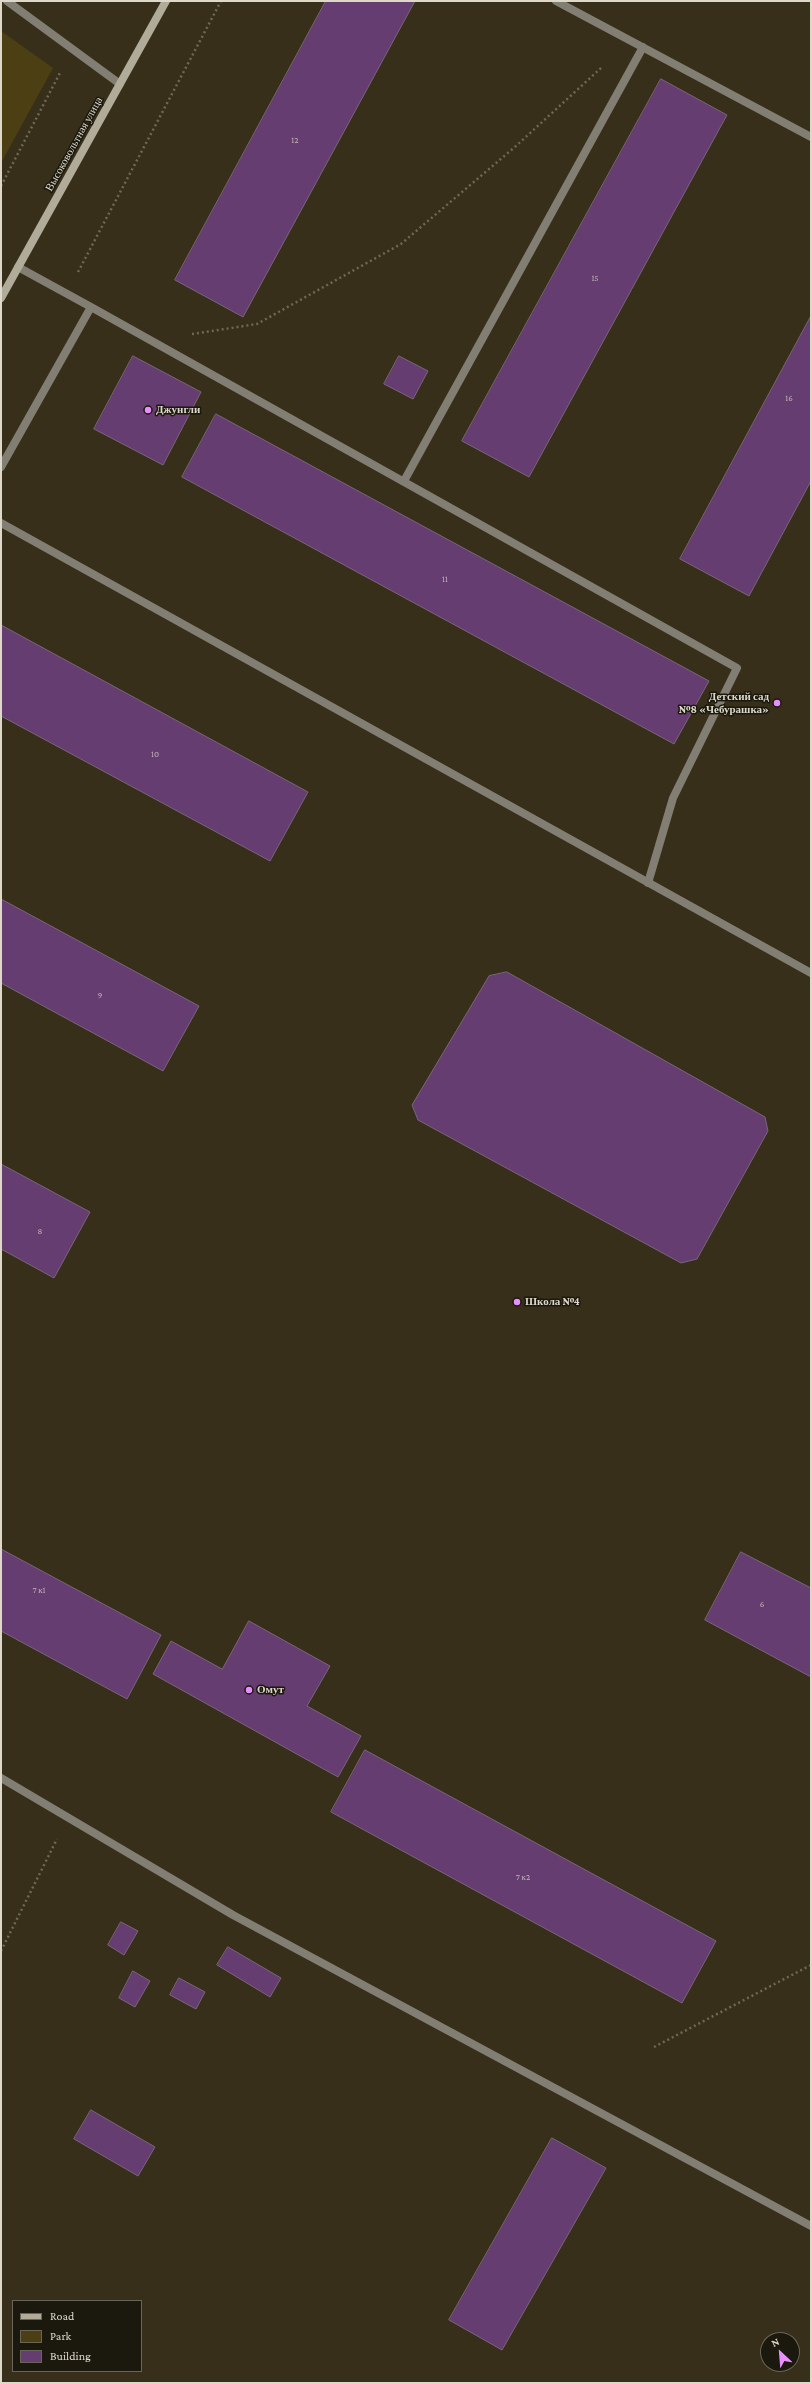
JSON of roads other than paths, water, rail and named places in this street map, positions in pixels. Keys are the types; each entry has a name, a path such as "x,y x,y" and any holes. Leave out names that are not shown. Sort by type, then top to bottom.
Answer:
{"main road":[{"name":"Высоковольтная улица","path":"1,298 166,1"}],"street":[{"path":"7,1 120,84"},
{"path":"556,1 811,137"},
{"path":"404,481 643,47"},
{"path":"18,267 737,668 673,798 648,884"},
{"path":"1,467 91,307"},
{"path":"1,523 648,884 811,973"},
{"path":"1,1778 232,1915 811,2226"}],"place":[{"name":"Джунгли","path":"148,410"},
{"name":"Детский сад №8 «Чебурашка»","path":"777,703"},
{"name":"Школа №4","path":"517,1302"},
{"name":"Омут","path":"249,1690"}]}
